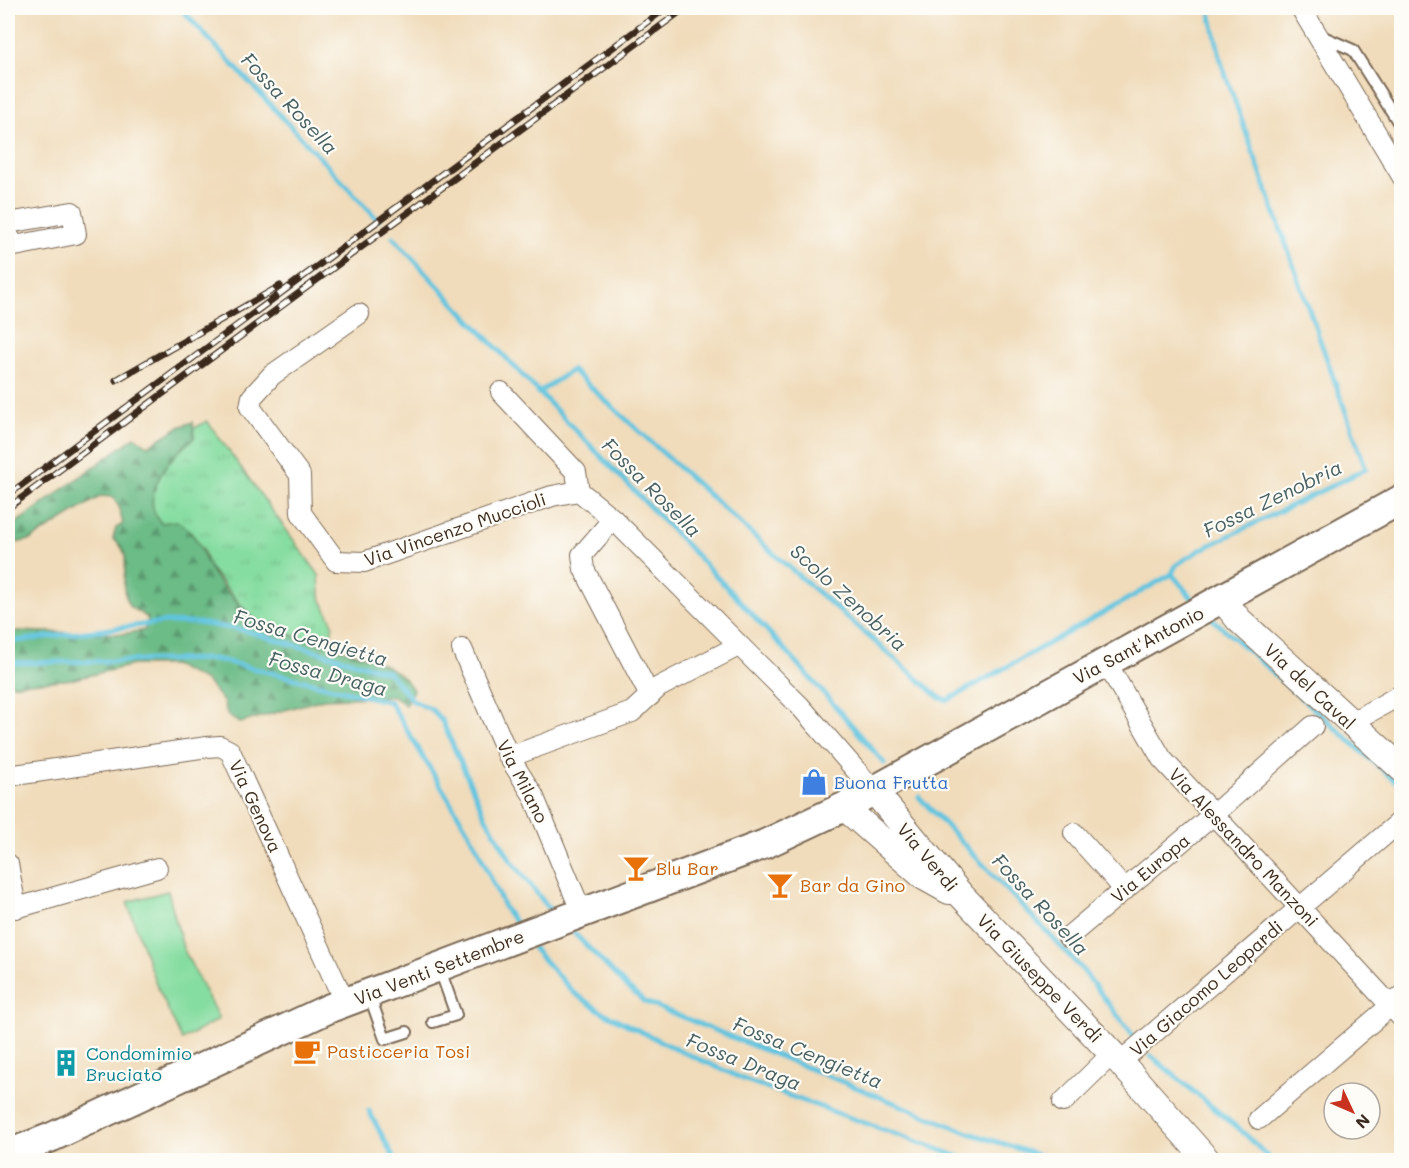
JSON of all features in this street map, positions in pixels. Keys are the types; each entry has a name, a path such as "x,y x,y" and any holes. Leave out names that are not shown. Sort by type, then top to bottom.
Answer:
{"main road":[{"name":"Via Sant'Antonio","path":"874,791 1401,499"},
{"name":"Via Venti Settembre","path":"8,1154 52,1137 357,998 765,844 874,791"}],"street":[{"path":"1301,8 1401,176"},
{"path":"8,223 72,212 76,234 15,246 8,235"},
{"name":"Via Vincenzo Muccioli","path":"359,314 272,375 252,397 250,407 300,475 301,513 336,561 364,562 541,500 579,492"},
{"path":"501,392 576,472 579,492 613,519 800,706 874,791"},
{"path":"613,519 582,555 584,569 650,696"},
{"name":"Via del Caval","path":"1222,599 1239,621 1401,769"},
{"path":"509,757 632,712 659,687 738,646"},
{"name":"Via Milano","path":"462,649 509,757 533,795 582,913"},
{"name":"Via Alessandro Manzoni","path":"1106,662 1162,759 1299,907 1398,1007"},
{"path":"1350,723 1401,694"},
{"name":"Via Europa","path":"1068,937 1213,815 1313,726"},
{"name":"Via Genova","path":"8,776 207,747 220,746 230,751 357,998"},
{"name":"Via Verdi","path":"874,791 961,895"},
{"name":"Via Verdi","path":"844,807 924,877 945,890 961,895"},
{"name":"Via Giacomo Leopardi","path":"1063,1102 1401,820"},
{"path":"1074,833 1125,890"},
{"path":"8,864 16,908 157,868"},
{"name":"Via Giuseppe Verdi","path":"961,895 1116,1058 1207,1160"},
{"path":"1259,1119 1398,1007"}],"lane":[{"path":"1317,34 1353,50 1401,128"},
{"path":"433,1022 456,1014 439,967"},
{"path":"357,998 385,1040 407,1032"}],"green space":[{"path":"207,421 319,575 320,596 333,624 329,648 268,627 252,618 208,566 203,549 171,530 156,517 153,495 156,484 169,462 194,438 193,429"},
{"path":"193,422 194,438 167,465 155,488 154,512 161,523 177,521 189,531 197,540 208,565 218,580 244,609 261,623 286,634 367,657 401,676 413,690 405,705 394,696 323,699 240,723 228,716 223,701 206,681 173,665 133,665 74,679 8,685 8,631 123,634 145,630 148,618 129,606 124,591 124,553 113,539 116,528 123,524 119,507 113,497 101,496 30,540 14,543 8,548 8,529 135,437 148,446 179,427"},
{"path":"168,891 183,948 219,1019 182,1040 156,984 127,902"}],"waterway":[{"name":"Fossa Rosella","path":"180,8 378,220"},
{"name":"Fossa Zenobria","path":"1195,602 1172,574 1176,565 1200,550 1366,469 1222,65 1209,8"},
{"name":"Fossa Rosella","path":"393,237 765,628 884,763"},
{"name":"Scolo Zenobria","path":"538,393 572,370 776,556 940,698 948,700 1172,574"},
{"name":"Fossa Zenobria","path":"1208,615 1402,787"},
{"name":"Fossa Cengietta","path":"8,642 165,622 198,623 243,630 388,672 413,701 431,709 442,721 485,816 510,859 551,911"},
{"name":"Fossa Draga","path":"8,663 215,659 390,702 474,841 505,909 515,922"},
{"name":"Fossa Rosella","path":"919,797 1081,968 1134,1037"},
{"name":"Fossa Cengietta","path":"574,933 645,1002 969,1133 1053,1160"},
{"name":"Fossa Draga","path":"533,948 574,993 602,1012 676,1049 748,1081 968,1160"},
{"name":"Fossa Rosella","path":"1151,1056 1246,1135 1271,1160"},
{"path":"369,1111 395,1160"}],"railway":[{"path":"8,495 666,8"},
{"path":"8,508 685,8"},
{"path":"116,380 280,286"}],"place":[{"name":"Buona Frutta","path":"814,782"},
{"name":"Blu Bar","path":"636,868"},
{"name":"Bar da Gino","path":"780,885"},
{"name":"Pasticceria Tosi","path":"307,1051"},
{"name":"Condomimio Bruciato","path":"66,1063"}]}
